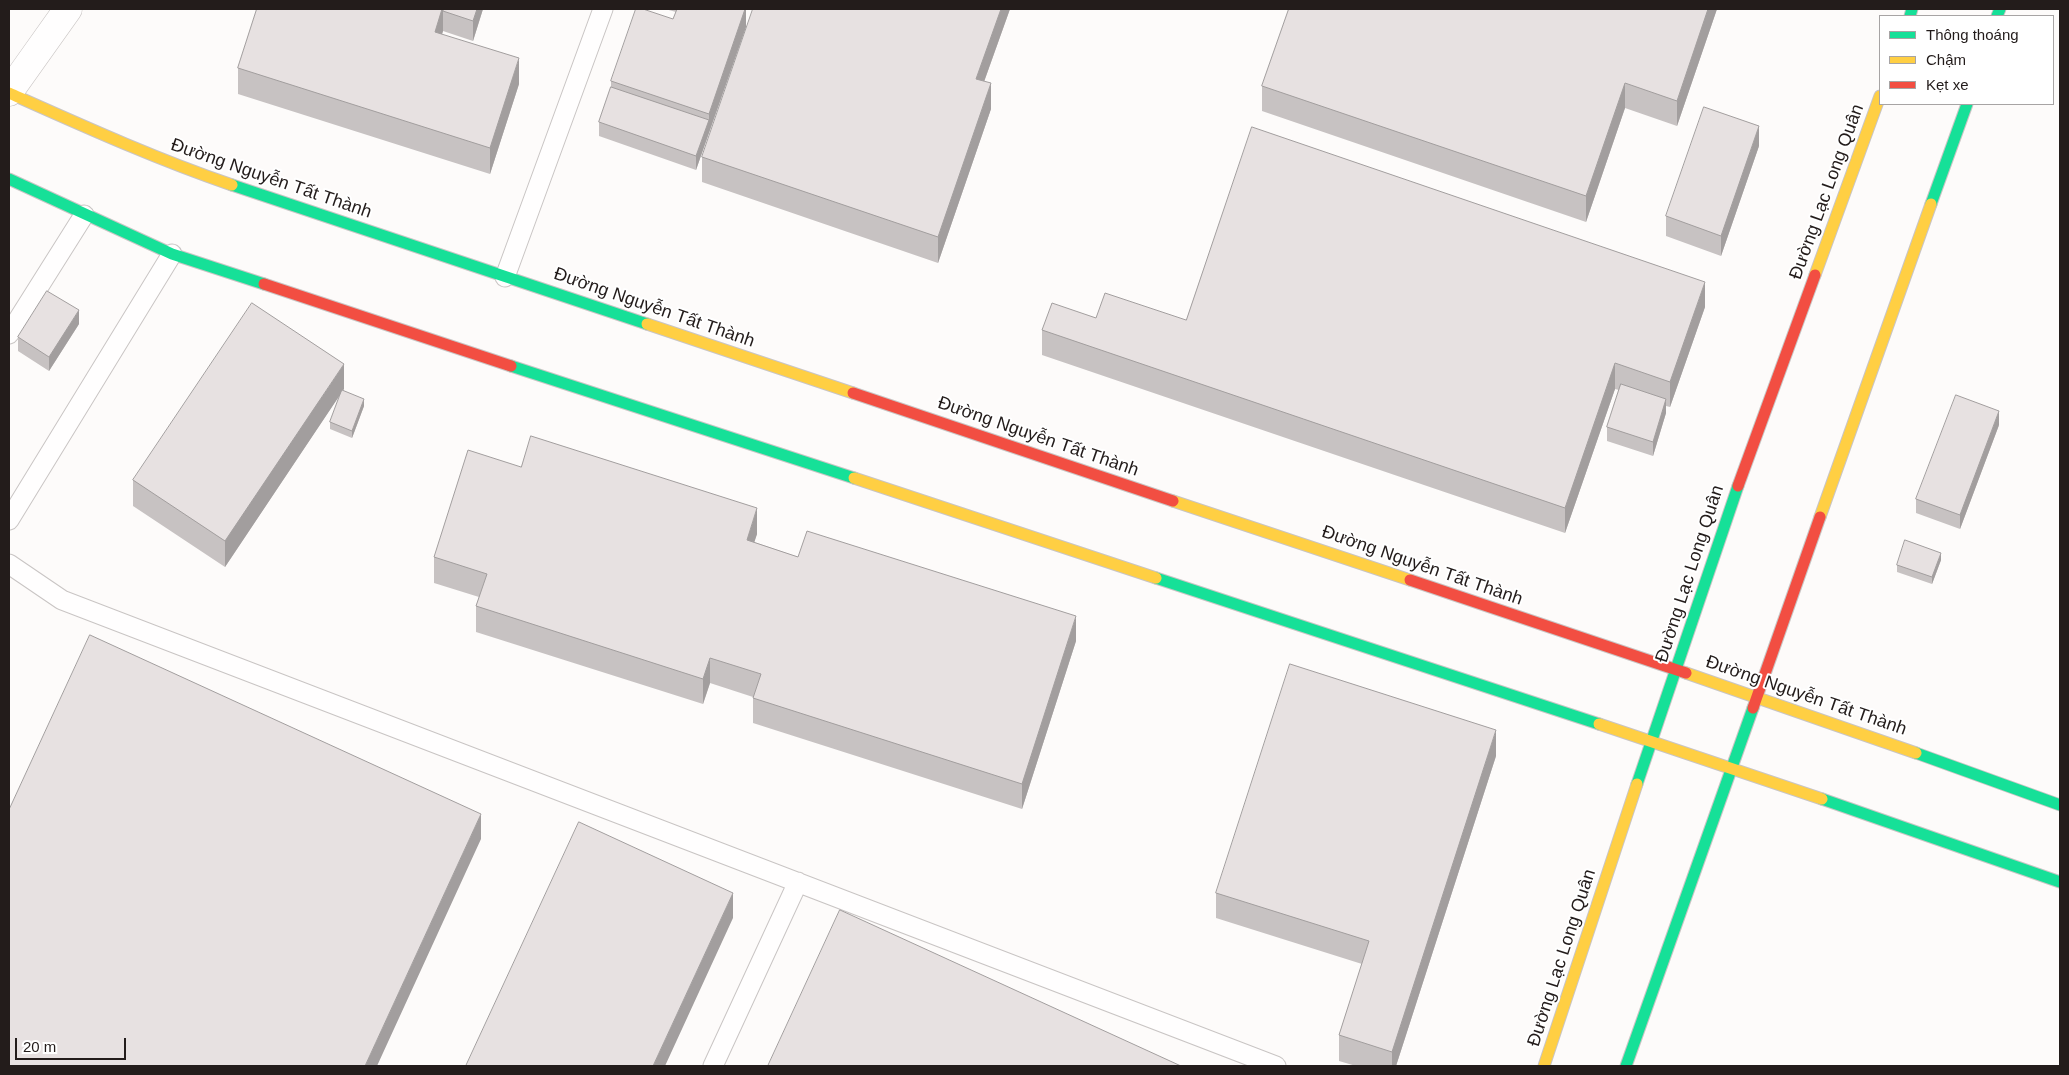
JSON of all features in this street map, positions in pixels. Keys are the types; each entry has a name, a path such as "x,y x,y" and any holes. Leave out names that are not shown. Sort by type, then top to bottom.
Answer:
{"main road":[{"name":"Đường Nguyễn Tất Thành","path":"9,92 111,139 193,172 1756,696 2060,805"},
{"name":"Đường Lạc Long Quân","path":"1544,1066 1719,538 1879,99"},
{"path":"1626,1066 1966,105"},
{"path":"9,179 172,254 1653,741 2060,882"}],"street":[{"path":"9,92 68,9"}],"lane":[{"path":"505,277 603,9"},
{"path":"9,334 84,215"},
{"path":"9,520 172,254"},
{"path":"9,564 62,600 1276,1066"},
{"path":"713,1066 798,882"}],"building":[{"path":"257,9 442,9 435,32 519,58 490,148 238,68"},
{"path":"444,9 477,9 473,21 443,11"},
{"path":"636,9 643,9 673,19 677,9 745,9 709,114 611,81"},
{"path":"753,9 1001,9 976,79 991,83 938,237 702,157"},
{"path":"1289,9 1708,9 1677,101 1625,83 1586,196 1262,86"},
{"path":"611,87 709,120 696,156 599,122"},
{"path":"1704,107 1759,126 1721,236 1666,216"},
{"path":"1252,127 1705,282 1670,382 1615,363 1565,508 1042,330 1052,303 1096,318 1105,293 1186,320"},
{"path":"47,291 79,310 49,357 18,337"},
{"path":"252,303 344,364 225,541 133,480"},
{"path":"1621,384 1666,399 1653,442 1607,427"},
{"path":"342,390 364,399 352,431 330,422"},
{"path":"1956,395 1999,411 1960,515 1916,499"},
{"path":"531,436 757,508 747,540 798,557 807,531 1076,616 1022,784 753,698 761,674 710,658 703,679 476,606 487,574 434,557 468,450 521,467"},
{"path":"1905,540 1941,553 1932,577 1897,565"},
{"path":"90,635 481,814 365,1066 9,1066 9,810"},
{"path":"1290,664 1496,730 1392,1052 1339,1035 1369,941 1216,893"},
{"path":"579,822 733,893 653,1066 466,1066"},
{"path":"840,910 1181,1066 768,1066"}],"traffic: fast":[{"path":"1910,15 1912,9"},
{"path":"1997,15 2000,9"},
{"path":"1931,204 1967,105"},
{"path":"9,179 172,254 264,284"},
{"path":"232,185 647,324"},
{"path":"511,366 854,478"},
{"path":"1637,784 1738,486"},
{"path":"1156,578 1599,724"},
{"path":"1626,1066 1753,708"},
{"path":"1916,753 2060,805"},
{"path":"1822,799 2060,882"}],"traffic: slow":[{"path":"9,93 92,130 232,185"},
{"path":"1815,275 1879,99"},
{"path":"1820,517 1931,204"},
{"path":"647,324 853,393"},
{"path":"854,478 1156,578"},
{"path":"1173,501 1410,580"},
{"path":"1686,673 1916,753"},
{"path":"1599,724 1822,799"},
{"path":"1544,1066 1637,784"}],"traffic: jam":[{"path":"1738,486 1815,275"},
{"path":"264,284 511,366"},
{"path":"853,393 1173,501"},
{"path":"1753,708 1820,517"},
{"path":"1410,580 1686,673"}]}
